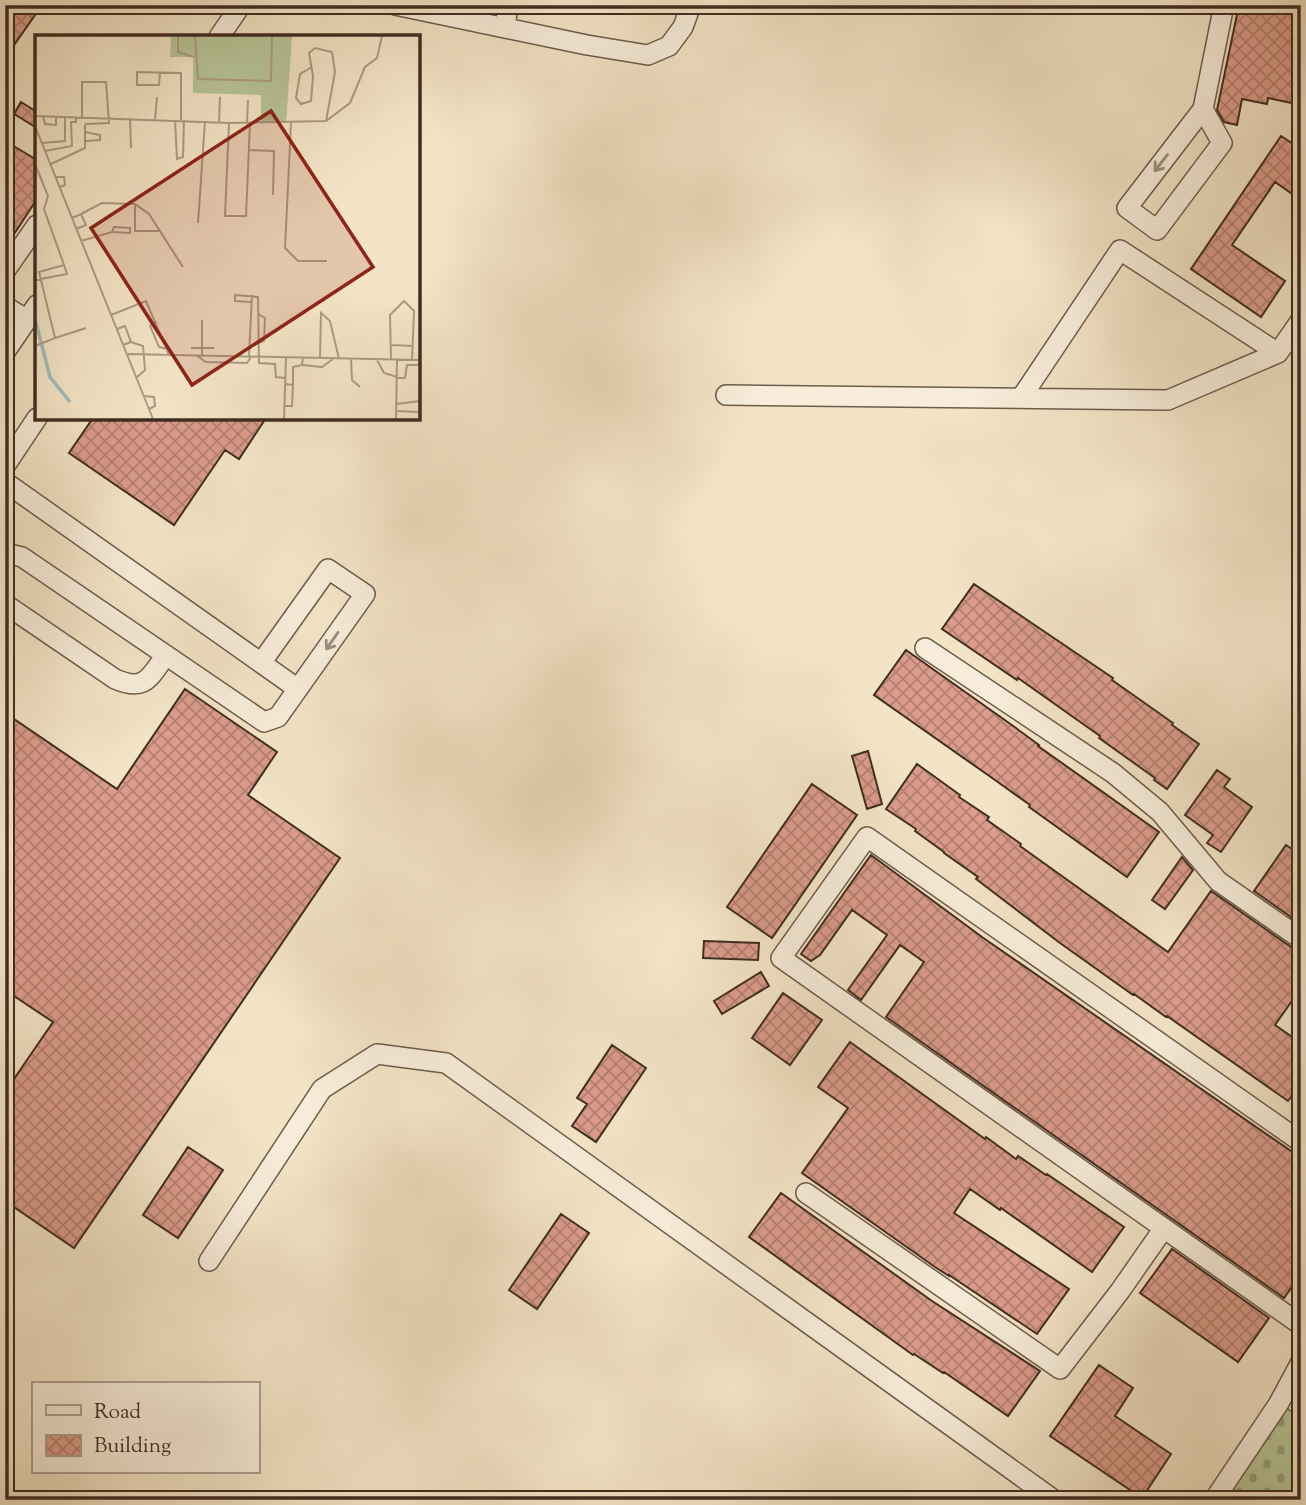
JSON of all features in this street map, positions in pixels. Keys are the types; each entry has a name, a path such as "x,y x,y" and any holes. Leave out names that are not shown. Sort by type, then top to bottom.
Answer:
{"street":[{"path":"220,35 241,5"},
{"path":"395,5 648,55 669,47 683,27 691,5"},
{"path":"505,28 508,5"},
{"path":"1203,109 1222,143 1157,230 1127,208 1203,109 1224,5"},
{"path":"5,271 35,228"},
{"path":"1021,398 1120,250 1278,353"},
{"path":"5,306 32,313 5,352"},
{"path":"726,395 1168,400 1278,353 1301,320"},
{"path":"5,466 36,420"},
{"path":"5,482 298,689"},
{"path":"5,553 22,557 264,722 278,717 365,594 328,569 261,663"},
{"path":"5,604 115,679 127,684 140,685 166,655"},
{"path":"925,648 1113,773 1160,812 1218,881 1301,939"},
{"path":"1301,1142 867,836 781,958 1301,1325"},
{"path":"209,1261 322,1089 377,1054 446,1063 1054,1500"},
{"path":"806,1193 1060,1370 1164,1228"},
{"path":"1214,1500 1279,1404 1301,1362"}],"green space":[{"path":"1279,1403 1301,1418 1301,1500 1214,1500"}],"building":[{"path":"21,5 42,5 5,58 5,28"},
{"path":"1239,5 1301,5 1301,105 1268,98 1267,104 1242,99 1237,125 1224,122 1217,110"},
{"path":"21,102 35,111 35,127 14,114"},
{"path":"1281,136 1301,149 1301,200 1275,182 1232,245 1285,281 1261,317 1191,269"},
{"path":"5,141 35,159 35,202 5,248"},
{"path":"92,420 265,420 239,459 225,450 174,525 69,453"},
{"path":"974,584 1113,678 1112,680 1199,744 1167,789 1099,738 1100,736 942,629"},
{"path":"906,650 1159,832 1127,877 874,695"},
{"path":"185,689 277,752 248,795 340,858 74,1248 5,1201 5,1092 53,1022 5,990 5,713 117,789"},
{"path":"868,751 882,804 867,809 852,756"},
{"path":"917,764 989,817 987,820 1021,844 1020,846 1168,952 1211,891 1294,949 1301,951 1301,988 1275,1025 1301,1043 1301,1084 1288,1101 1060,943 976,879 978,877 915,831 916,829 886,809"},
{"path":"1217,770 1230,779 1224,787 1252,807 1221,852 1207,843 1213,835 1185,815"},
{"path":"812,784 857,815 772,938 727,907"},
{"path":"1286,845 1301,855 1301,924 1254,891"},
{"path":"871,855 982,937 1301,1158 1301,1274 1284,1298 886,1017 924,962 900,945 861,1000 848,990 887,935 852,910 820,955 811,961 801,954"},
{"path":"1182,857 1193,870 1165,909 1152,900"},
{"path":"704,941 759,943 758,960 703,958"},
{"path":"761,972 769,986 722,1014 714,1001"},
{"path":"783,993 822,1020 790,1065 752,1038"},
{"path":"850,1042 985,1139 986,1137 1016,1159 1018,1156 1047,1174 1124,1227 1092,1272 970,1189 954,1213 1069,1289 1037,1334 935,1267 802,1173 848,1108 818,1087"},
{"path":"612,1045 646,1068 596,1142 572,1126 587,1104 577,1098"},
{"path":"188,1147 223,1170 178,1238 143,1215"},
{"path":"781,1193 932,1301 1040,1371 1008,1416 944,1372 913,1355 749,1237"},
{"path":"561,1214 589,1233 537,1309 509,1290"},
{"path":"1172,1249 1269,1318 1238,1362 1140,1293"},
{"path":"1099,1365 1133,1388 1115,1416 1171,1454 1142,1498 1050,1436"}]}
